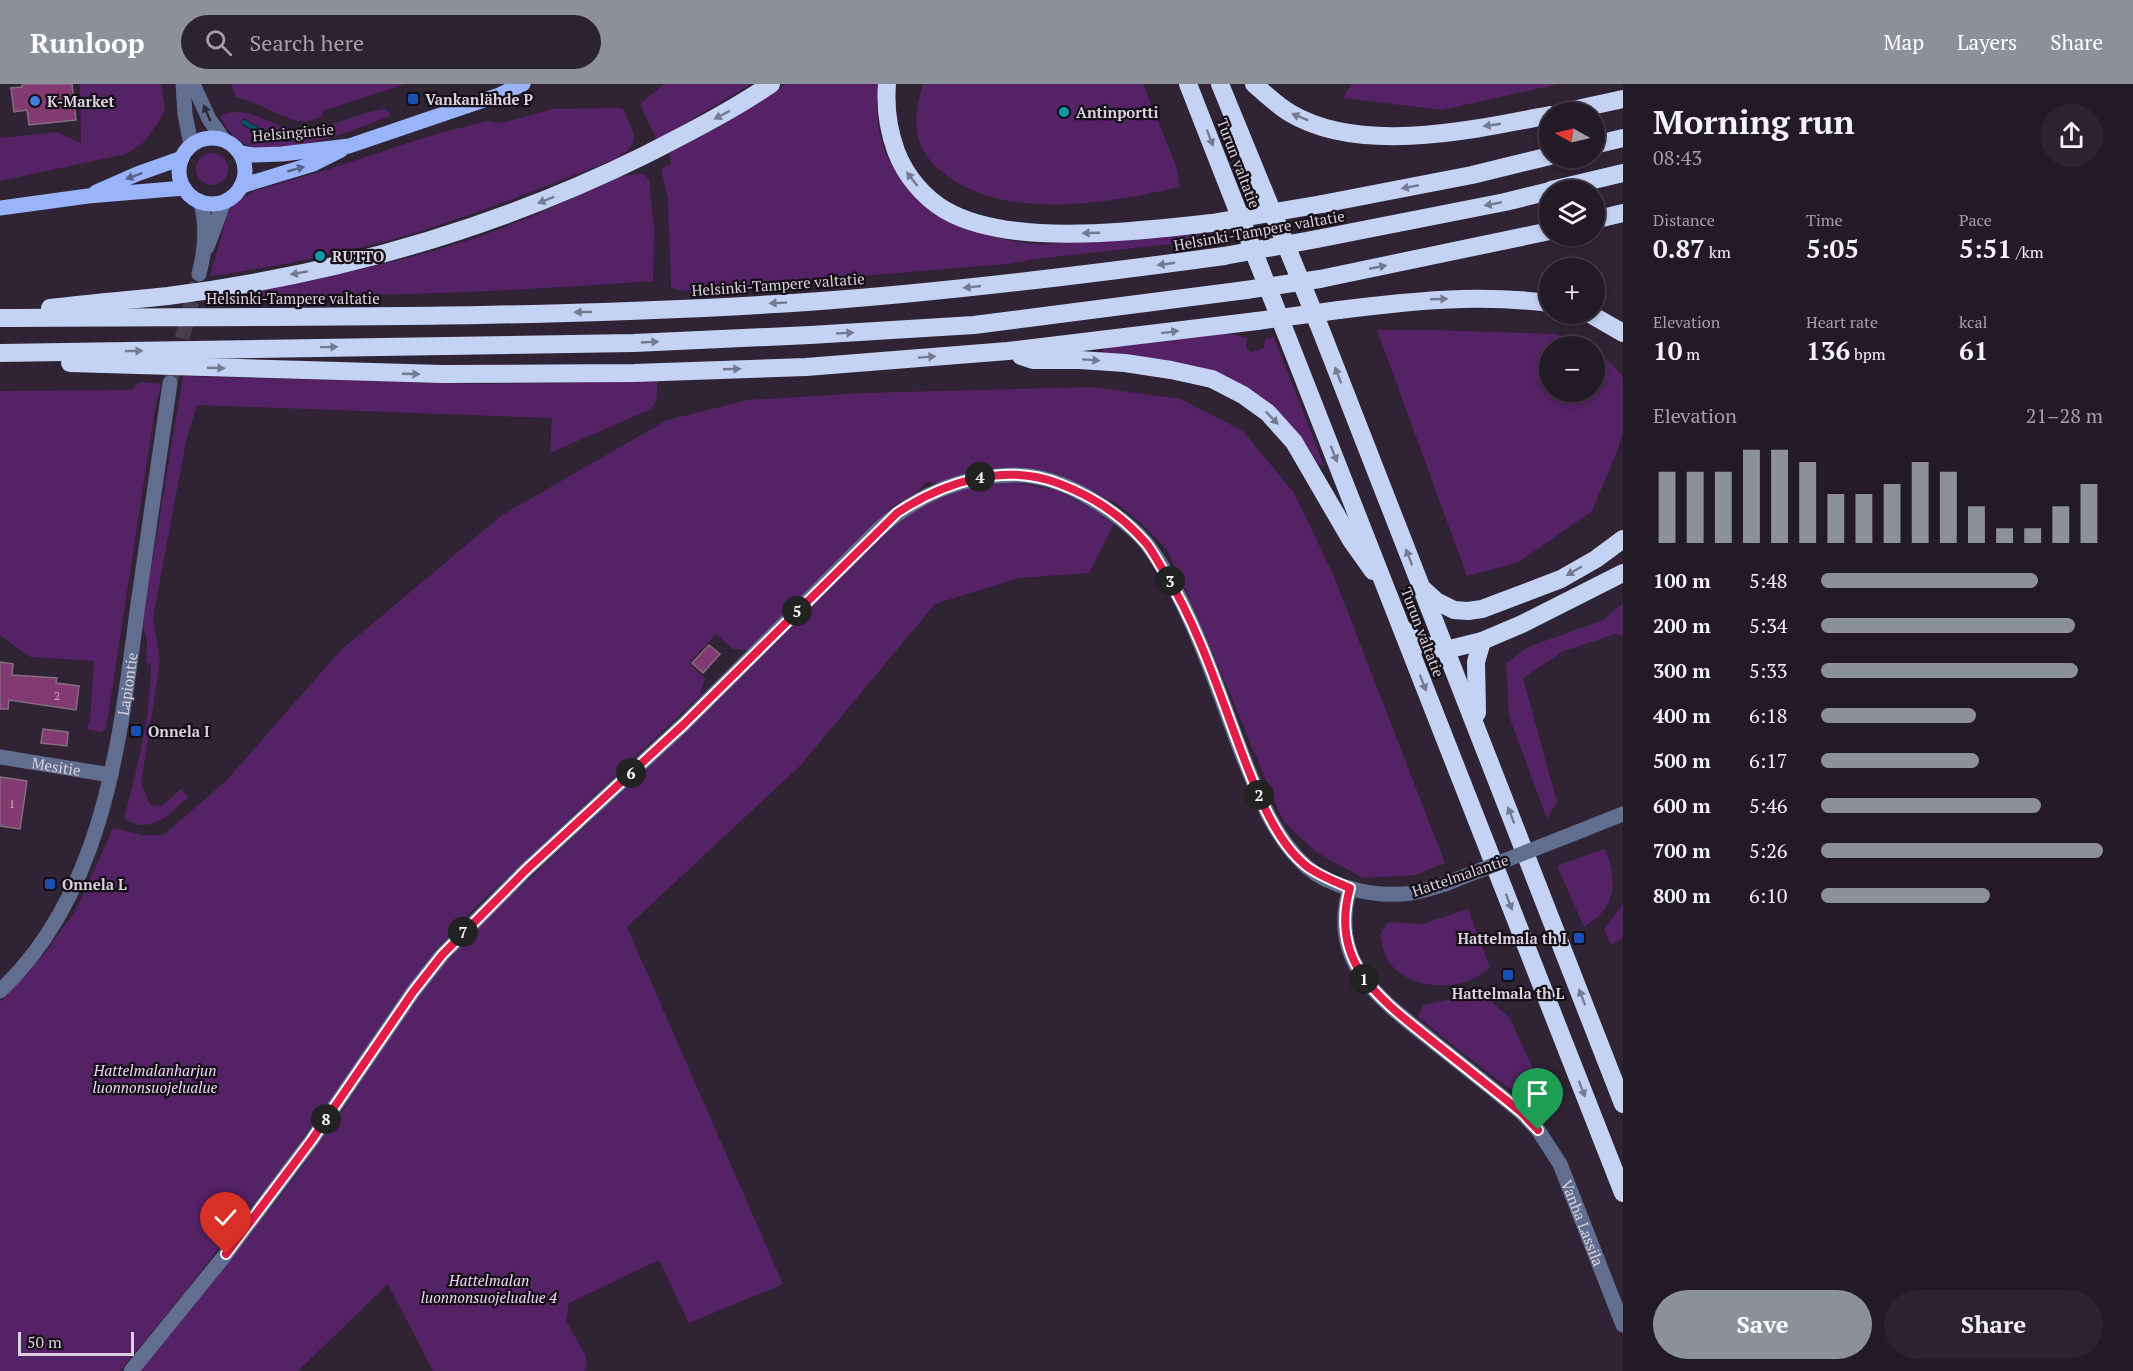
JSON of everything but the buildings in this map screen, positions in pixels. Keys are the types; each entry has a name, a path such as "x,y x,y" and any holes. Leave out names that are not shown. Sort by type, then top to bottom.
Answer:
{"highway":[{"path":"0,316 94,302 168,296 275,278 344,264 445,236 524,209 590,182 736,108 771,84"},
{"path":"887,84 888,126 901,165 912,181 932,201 956,216 993,227 1032,232 1137,231 1212,223 1472,175 1539,159"},
{"name":"Turun valtatie","path":"1188,84 1623,1193"},
{"name":"Turun valtatie","path":"1220,84 1322,333 1623,1104"},
{"path":"1254,84 1290,113 1323,127 1351,134 1424,134 1539,117"},
{"path":"1605,103 1623,99"},
{"path":"1605,142 1623,138"},
{"name":"Helsinki-Tampere valtatie","path":"1595,180 1623,173"},
{"name":"Helsinki-Tampere valtatie","path":"0,316 471,315 633,311 807,302 969,288 1224,256 1539,194"},
{"path":"1605,217 1623,213"},
{"path":"0,353 634,343 974,325 1320,279 1539,233"},
{"path":"34,352 61,363 442,374 634,373 806,367 1008,351 1433,299 1518,299 1539,302"},
{"path":"1605,323 1623,333"},
{"path":"1008,351 1033,360 1125,363 1171,370 1212,379 1243,395 1268,412 1294,442 1351,540 1389,593"},
{"path":"1420,585 1445,607 1468,611 1482,609 1561,579 1596,559 1623,539"},
{"path":"1401,628 1420,644 1446,650 1482,640 1532,619 1623,573"},
{"path":"1478,729 1476,662 1482,640"}],"main road":[{"name":"Helsingintie","path":"241,186 313,164 349,146 524,84"},
{"path":"88,196 186,151 204,138 223,139 236,147 240,153 244,168 241,186 235,194 224,202 211,203 201,201 189,194 184,188 179,170 186,151"},
{"name":"Helsingintie","path":"240,153 282,154 349,146"},
{"path":"0,208 88,196 184,188"}],"street":[{"path":"183,84 186,151"},
{"path":"193,84 209,119 223,139"},
{"path":"201,201 204,211 204,253"},
{"path":"199,274 204,253 224,202"},
{"name":"Lapiontie","path":"0,991 45,939 64,907 82,868 111,775 123,716 170,383"},
{"name":"Hattelmalantie","path":"131,1371 226,1254 299,1157 413,992 442,955 518,878 684,724 879,529 918,499 946,487 982,477 1027,475 1053,481 1076,490 1126,523 1146,544 1179,596 1262,804 1286,843 1308,868 1328,880 1350,888 1400,894 1416,892 1445,884 1623,814"},
{"name":"Mesitie","path":"0,757 111,775"},
{"name":"Vanha Lassila","path":"1350,888 1346,901 1344,930 1349,952 1358,970 1365,981 1391,1007 1522,1113 1538,1130 1560,1164 1623,1325"}],"green space":[{"path":"80,84 161,84 165,108 160,120 143,143 126,154 0,181 0,138 57,132 81,143"},
{"path":"231,84 405,84 322,111 323,116 305,122 293,120 236,97"},
{"path":"664,84 751,84 657,140 641,103"},
{"path":"786,84 879,84 877,119 884,149 898,175 918,197 942,215 970,229 1001,239 1033,244 1197,232 1198,241 1007,264 680,291 671,287 668,199 661,169 671,164 669,153 720,126"},
{"path":"923,84 1143,84 1176,166 1180,187 1121,199 1057,205 994,198 966,187 931,162 919,142 916,120"},
{"path":"1351,84 1559,84 1442,110 1343,98"},
{"path":"384,109 390,113 390,116 302,145 265,148 241,142 226,127 221,118 222,115 232,112 242,112 287,128 306,130","holes":["244,118 273,135 308,136 300,140 284,142 275,140 244,127 241,120"]},
{"path":"552,109 623,109 634,137 630,148 615,159 486,209 408,235 310,259 210,276 227,216 234,203 254,191 436,134 488,121 498,123 509,121"},
{"path":"212,153 223,158 228,169 223,180 212,185 201,180 196,169 201,158"},
{"path":"643,174 649,179 654,228 653,281 433,293 213,297 317,278 421,254 489,233 619,177"},
{"path":"1377,330 1556,334 1560,336 1539,336 1539,402 1605,402 1605,358 1623,377 1623,432 1592,511 1519,562 1467,576"},
{"path":"1224,333 1248,338 1247,350 1252,352 1264,348 1265,339 1274,337 1324,466 1318,464 1300,438 1198,369 1165,360 1110,356 1102,351 1105,348"},
{"path":"183,376 481,384 657,381 657,393 651,409 550,453 552,418 197,405 186,441 153,618 160,661 141,784 150,805 162,806 181,789 188,797 159,821 142,825 124,818 149,702 151,664 146,663 147,640 142,624"},
{"path":"140,382 161,384 155,410 106,729 100,732 86,729 90,721 94,661 30,657 0,635 0,391 131,390"},
{"name":"Hattelmalanharjun luonnonsuojelualue","path":"1093,387 1180,399 1243,431 1294,493 1333,574 1445,863 1416,875 1363,878 1316,852 1283,821 1198,617 1167,550 1141,523 1120,506 1061,476 1024,468 979,469 939,483 927,482 917,492 892,508 748,650 733,649 716,634 689,663 705,679 700,696 479,904 434,952 289,1158 120,1371 0,1371 0,1002 45,953 77,908 113,828 142,835 163,835 226,781 341,650 502,515 667,420 748,400 863,393"},
{"name":"Hattelmalan luonnonsuojelualue 4","path":"1015,482 1059,491 1114,524 1089,573 1019,578 935,604 800,766 627,927 783,1284 689,1323 659,1260 569,1303 566,1321 586,1356 587,1368 584,1371 433,1371 388,1284 298,1371 140,1371 286,1189 344,1108 401,1020 446,962 491,915 700,718 875,543 900,521 915,509 938,497 977,487"},
{"path":"1623,603 1623,636 1616,634 1564,651 1523,678 1557,802 1547,819 1509,716 1506,663 1528,647 1603,620"},
{"path":"1603,849 1610,863 1612,894 1603,912 1584,927 1557,866"},
{"path":"1623,904 1623,938 1611,945 1604,930"},
{"path":"1468,909 1490,968 1465,982 1431,985 1412,980 1389,962 1380,935 1388,922 1422,924"},
{"path":"1474,994 1485,996 1509,1017 1550,1105 1542,1109 1526,1099 1478,1065 1418,1017 1423,1005"}],"waterway":[{"path":"244,122 259,131 280,138 306,136"}],"tunnel":[{"path":"170,383 197,283"}],"place":[{"name":"Vankanlähde P","path":"413,99"},
{"name":"K-Market","path":"35,101"},
{"name":"Antinportti","path":"1064,112"},
{"name":"RUTTO","path":"320,256"},
{"name":"Onnela I","path":"136,731"},
{"name":"Onnela L","path":"50,884"},
{"name":"Hattelmala th I","path":"1579,938"},
{"name":"Hattelmala th L","path":"1508,975"}],"route":[{"path":"226,1254 311,1141 413,992 442,955 486,908 684,724 897,513 918,499 946,487 982,477 1027,475 1053,481 1076,490 1126,523 1146,544 1179,596 1262,804 1286,843 1308,868 1328,880 1350,888 1346,901 1344,924 1346,939 1353,961 1365,981 1391,1007 1522,1113 1538,1130"}]}
